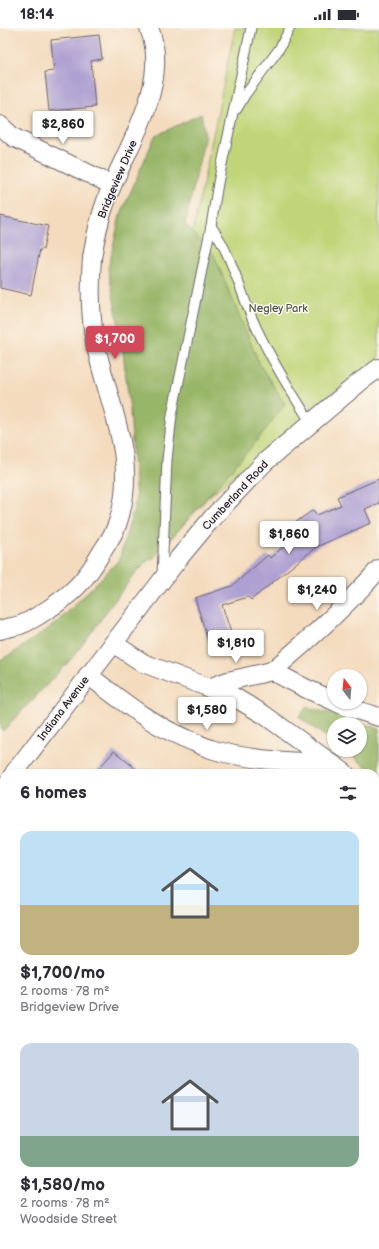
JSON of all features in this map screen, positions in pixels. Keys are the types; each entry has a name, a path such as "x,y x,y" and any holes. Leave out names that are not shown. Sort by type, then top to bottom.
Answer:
{"street":[{"name":"Bridgeview Drive","path":"0,630 20,625 35,618 62,601 78,586 90,571 112,536 120,514 125,482 124,454 120,433 106,386 94,336 91,310 91,275 98,224 112,186 146,110 153,84 155,72 154,47 149,28"},
{"path":"0,125 13,137 112,186"},
{"name":"Cumberland Road","path":"113,643 213,517 260,468 361,381 379,368"},
{"path":"209,688 228,680 272,671 355,596 379,569"},
{"path":"113,643 143,662 234,697 263,714 339,768"},
{"name":"Indiana Avenue","path":"17,769 113,643"},
{"path":"272,671 327,698"},
{"path":"88,676 154,723 181,737 213,750 237,756 339,768"},
{"path":"353,709 379,717"}],"lane":[{"path":"162,580 167,460 172,415 251,28"},
{"path":"233,116 245,95 279,49 290,28"},
{"path":"211,226 224,246 252,317 263,340 312,423"}],"green space":[{"name":"Negley Park","path":"235,28 379,28 379,359 315,405 295,425 209,496 152,560 149,488 187,257"},
{"path":"201,114 205,136 185,224 213,253 260,365 285,404 255,443 180,528 132,577 74,656 3,731 0,728 0,660 15,652 59,621 119,560 136,501 130,410 121,336 108,269 120,216 155,136"},
{"path":"307,707 341,717 327,717 327,738 299,717"},
{"path":"367,724 379,728 379,769 370,769 353,757 367,757"}],"building":[{"path":"99,35 102,59 91,61 95,107 49,111 45,72 54,71 51,40"},
{"path":"0,216 48,226 43,250 40,249 31,295 0,288"},
{"path":"379,479 379,503 365,509 371,523 316,547 251,600 248,597 222,605 232,636 209,644 195,598 232,586 268,555 270,558 296,536 289,527 313,510 317,515 341,505 337,497"},
{"path":"114,751 136,769 98,769"}]}
